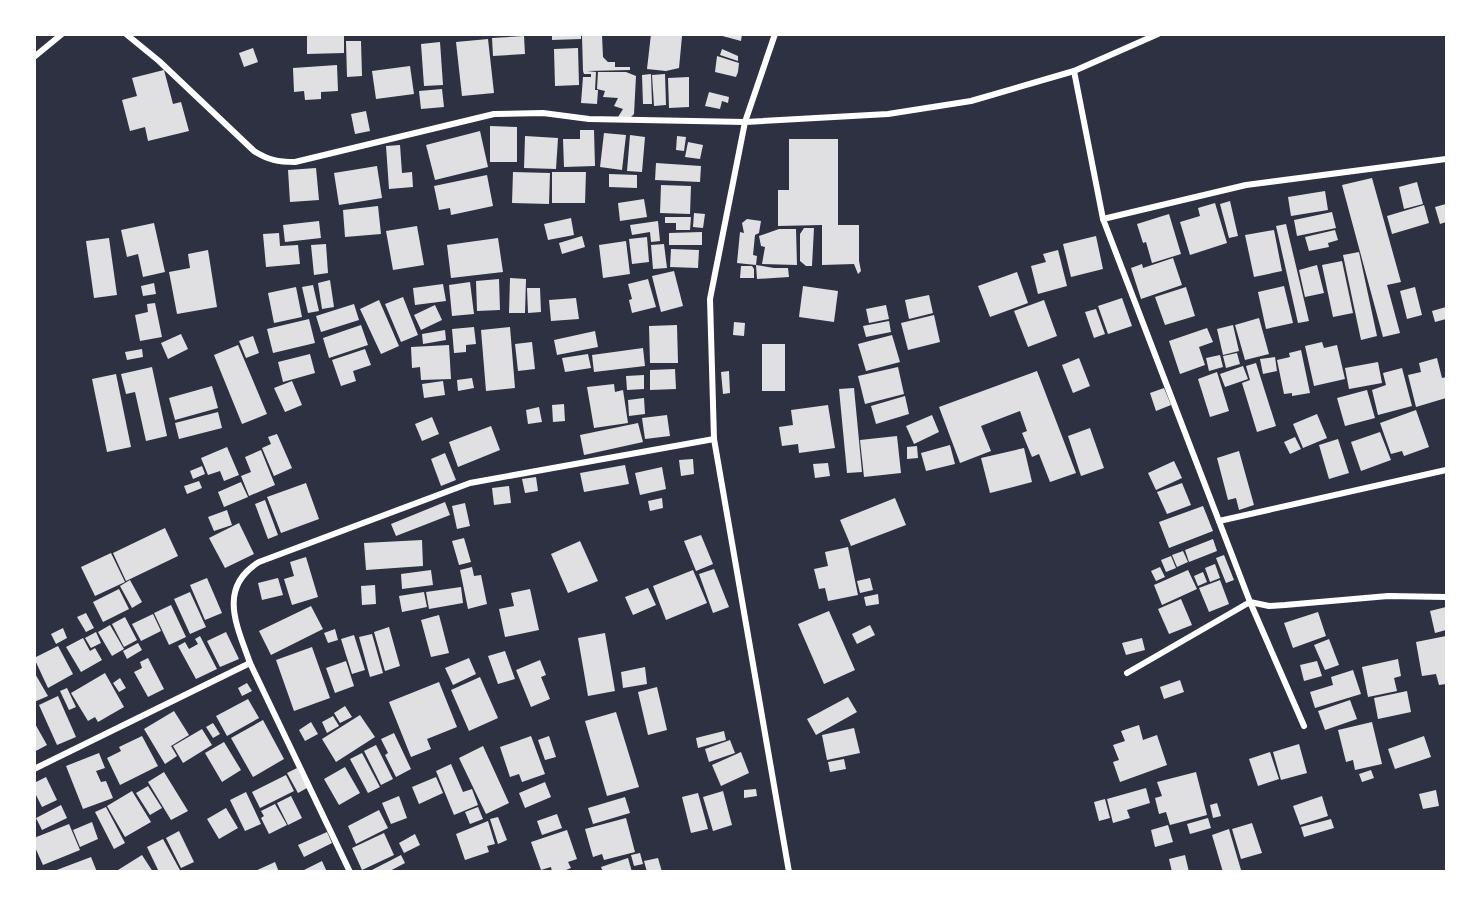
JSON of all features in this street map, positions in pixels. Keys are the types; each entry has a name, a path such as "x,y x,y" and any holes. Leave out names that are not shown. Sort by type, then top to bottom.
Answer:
{"street":[{"path":"34,57 63,34"},
{"path":"126,34 159,61 254,151 267,159 278,162 295,162 494,114 543,113 589,119 745,122 888,114 970,101 1074,71 1158,34"},
{"path":"775,34 745,122 711,299 714,440 789,872"},
{"path":"1074,71 1104,219 1250,602 1304,726"},
{"path":"1104,219 1246,185 1446,159"},
{"path":"350,872 250,663 235,621 233,593 246,570 259,562 470,483 714,440"},
{"path":"1220,521 1446,470"},
{"path":"1127,673 1250,602 1269,606 1316,604 1388,596 1446,597"},
{"path":"34,769 250,663"}],"building":[{"path":"552,34 581,34 581,39 552,40"},
{"path":"651,34 680,34 682,36 679,68 666,71 647,69"},
{"path":"715,34 742,34 741,41"},
{"path":"344,35 344,53 307,54 307,36"},
{"path":"602,35 603,57 608,62 615,62 615,67 630,67 630,70 587,71 596,72 597,104 581,103 583,77 591,77 591,74 584,74 583,71 582,36"},
{"path":"524,36 525,54 493,56 492,38"},
{"path":"488,39 494,93 462,96 456,42"},
{"path":"346,41 361,41 362,76 347,77"},
{"path":"440,42 443,85 424,86 421,44"},
{"path":"253,48 258,62 244,67 239,53"},
{"path":"578,48 579,85 555,86 554,49"},
{"path":"722,49 738,56 738,61 720,55"},
{"path":"717,56 739,63 736,77 715,72"},
{"path":"337,65 338,91 321,92 321,99 305,100 304,91 294,92 293,68"},
{"path":"410,66 414,94 376,99 372,71"},
{"path":"164,70 173,104 181,102 189,131 148,141 145,127 130,131 122,100 137,96 132,78"},
{"path":"598,72 626,72 636,76 634,114 631,117 618,117 623,109 614,106 618,98 603,97 605,91 597,89"},
{"path":"651,74 652,104 643,104 642,75"},
{"path":"665,74 666,105 654,106 652,75"},
{"path":"689,77 689,107 669,108 668,78"},
{"path":"442,89 444,107 421,109 419,91"},
{"path":"709,92 729,97 728,103 722,101 720,109 705,106"},
{"path":"366,111 370,131 355,134 351,114"},
{"path":"490,126 517,127 517,162 490,162"},
{"path":"580,130 594,130 595,166 564,167 563,139 580,139"},
{"path":"480,131 488,167 435,180 426,145"},
{"path":"604,133 626,135 622,170 600,167"},
{"path":"630,135 645,137 642,172 627,171"},
{"path":"525,136 558,138 556,169 524,168"},
{"path":"677,136 686,137 684,151 676,150"},
{"path":"789,139 838,139 838,225 859,225 861,271 858,274 854,264 822,265 822,225 778,226 778,190 789,190"},
{"path":"688,142 703,145 700,159 685,157"},
{"path":"400,145 402,173 412,172 413,187 389,189 386,146"},
{"path":"656,163 701,166 700,182 655,180"},
{"path":"377,166 382,198 339,205 334,173"},
{"path":"316,168 319,200 290,202 288,170"},
{"path":"513,172 550,173 549,204 512,203"},
{"path":"552,172 586,172 585,203 552,203"},
{"path":"609,174 637,175 637,188 609,187"},
{"path":"487,175 493,206 451,215 450,208 439,210 434,186"},
{"path":"1372,178 1401,282 1387,285 1400,333 1383,337 1342,185"},
{"path":"1417,182 1423,204 1404,209 1399,187"},
{"path":"661,185 691,186 690,214 660,213"},
{"path":"1325,191 1328,210 1291,216 1288,197"},
{"path":"644,199 647,217 620,221 618,203"},
{"path":"1230,201 1238,236 1229,238 1220,204"},
{"path":"1215,203 1227,243 1190,255 1180,222 1200,216 1198,208"},
{"path":"1446,204 1446,222 1440,224 1435,207"},
{"path":"1424,205 1429,223 1392,234 1387,216"},
{"path":"378,206 381,234 345,237 343,210"},
{"path":"1332,212 1336,228 1297,236 1294,220"},
{"path":"694,213 705,214 703,228 693,227"},
{"path":"1169,214 1181,254 1152,263 1146,242 1143,243 1137,224"},
{"path":"665,217 691,217 690,230 676,230 676,223 665,223"},
{"path":"571,218 574,235 548,240 544,224"},
{"path":"747,219 761,221 759,233 755,235 753,255 757,256 756,265 737,263 740,232 744,233 742,223"},
{"path":"319,221 321,238 285,242 283,225"},
{"path":"658,221 660,241 651,242 650,232 632,235 630,225"},
{"path":"154,223 165,272 143,277 138,254 127,257 121,230"},
{"path":"1286,224 1309,321 1298,323 1276,226"},
{"path":"417,226 424,265 393,270 386,231"},
{"path":"804,228 814,228 812,266 806,266 800,261 800,234"},
{"path":"779,229 796,229 797,265 762,264 765,247 761,246 759,236"},
{"path":"1274,230 1282,271 1254,277 1245,235"},
{"path":"1335,230 1338,240 1328,243 1329,247 1309,251 1305,237"},
{"path":"702,232 702,245 669,245 669,233"},
{"path":"279,233 280,246 298,245 300,264 266,267 263,234"},
{"path":"582,236 585,247 562,254 559,243"},
{"path":"1096,236 1103,269 1071,277 1063,244"},
{"path":"647,237 649,262 632,264 629,239"},
{"path":"109,238 117,295 94,298 86,241"},
{"path":"498,238 503,272 451,278 447,245"},
{"path":"626,241 630,274 603,278 599,245"},
{"path":"326,244 328,273 314,275 311,245"},
{"path":"664,244 667,268 653,269 651,245"},
{"path":"671,249 699,250 698,268 670,267"},
{"path":"208,250 217,307 177,314 169,272 190,268 188,254"},
{"path":"1058,250 1067,286 1038,294 1031,266 1046,262 1043,254"},
{"path":"1359,252 1377,336 1361,340 1343,255"},
{"path":"1173,258 1182,285 1141,299 1131,268 1142,264 1143,268"},
{"path":"1342,261 1353,313 1333,317 1322,265"},
{"path":"756,265 788,268 789,277 757,279"},
{"path":"1317,265 1324,293 1305,297 1299,270"},
{"path":"741,266 752,266 754,278 740,278"},
{"path":"674,271 683,306 661,312 652,276"},
{"path":"1017,272 1028,303 990,317 978,286"},
{"path":"510,278 526,279 525,313 509,313"},
{"path":"499,279 500,310 477,311 476,281"},
{"path":"648,279 656,307 632,313 629,300 632,299 628,284"},
{"path":"330,280 334,307 322,309 318,283"},
{"path":"470,282 474,314 452,316 449,285"},
{"path":"154,283 156,294 143,296 141,286"},
{"path":"443,284 446,301 415,305 413,288"},
{"path":"313,285 319,311 308,313 302,287"},
{"path":"803,286 838,291 834,322 799,317"},
{"path":"1284,286 1293,323 1266,329 1258,292"},
{"path":"296,287 302,317 274,323 268,293"},
{"path":"1186,287 1195,316 1165,325 1155,297"},
{"path":"1415,287 1422,315 1407,319 1400,291"},
{"path":"527,288 540,288 541,312 528,313"},
{"path":"929,295 933,313 909,319 905,300"},
{"path":"403,297 418,335 401,342 385,304"},
{"path":"576,298 579,319 551,321 549,300"},
{"path":"1122,298 1132,326 1108,334 1098,306"},
{"path":"379,300 399,346 381,354 360,309"},
{"path":"1044,300 1057,336 1028,347 1014,311"},
{"path":"155,303 162,337 140,341 135,315 148,312 147,304"},
{"path":"354,304 359,320 321,332 316,316"},
{"path":"435,305 442,320 421,330 414,315"},
{"path":"886,305 889,319 869,323 866,309"},
{"path":"1446,307 1446,319 1435,322 1432,311"},
{"path":"1096,309 1105,334 1094,338 1085,312"},
{"path":"934,315 940,342 908,350 901,323"},
{"path":"1259,318 1269,354 1245,360 1235,325"},
{"path":"309,319 315,343 273,353 267,329"},
{"path":"889,321 891,332 866,337 863,326"},
{"path":"734,322 745,323 744,336 733,335"},
{"path":"361,325 368,345 329,358 323,338"},
{"path":"677,325 678,363 650,363 649,326"},
{"path":"1233,325 1239,351 1223,355 1217,329"},
{"path":"474,327 476,344 466,345 466,352 454,353 452,329"},
{"path":"510,327 515,388 486,391 481,330"},
{"path":"1207,328 1213,342 1199,347 1205,365 1180,374 1169,341"},
{"path":"445,330 446,340 423,344 422,334"},
{"path":"595,331 598,347 557,355 554,340"},
{"path":"181,334 188,349 168,359 161,343"},
{"path":"892,335 900,362 866,371 858,344"},
{"path":"253,336 259,353 246,358 239,341"},
{"path":"532,342 535,369 518,371 515,344"},
{"path":"1322,342 1324,348 1337,345 1345,379 1314,386 1305,346"},
{"path":"762,344 785,344 785,391 762,391"},
{"path":"238,345 267,414 242,424 214,355"},
{"path":"449,345 451,379 421,380 420,367 412,368 411,347"},
{"path":"643,348 645,366 594,372 592,355"},
{"path":"142,349 143,357 127,360 125,352"},
{"path":"365,349 371,365 353,371 356,381 341,386 332,360"},
{"path":"1301,350 1310,393 1292,396 1292,393 1284,394 1277,360 1290,357 1289,353"},
{"path":"1237,353 1240,364 1226,368 1223,356"},
{"path":"310,354 315,373 283,382 278,362"},
{"path":"588,354 591,368 565,372 562,358"},
{"path":"1220,355 1223,367 1209,371 1206,358"},
{"path":"1275,357 1277,371 1263,374 1260,359"},
{"path":"1079,358 1090,386 1073,393 1062,365"},
{"path":"1437,358 1442,378 1446,377 1446,398 1416,407 1408,375 1421,372 1419,363"},
{"path":"1378,362 1382,383 1349,389 1345,368"},
{"path":"1256,363 1276,426 1257,432 1242,383 1250,380 1246,366"},
{"path":"1243,366 1248,379 1225,387 1220,374"},
{"path":"152,367 167,436 146,441 135,392 126,394 121,374"},
{"path":"898,367 904,394 865,404 858,376"},
{"path":"1402,368 1412,406 1378,415 1372,390 1386,385 1383,373"},
{"path":"675,369 676,389 650,390 650,370"},
{"path":"729,371 730,393 723,394 721,372"},
{"path":"1037,371 1076,473 1050,482 1039,454 1032,457 1022,433 1027,431 1020,411 981,426 991,451 960,463 939,407"},
{"path":"1217,372 1229,411 1210,417 1198,379"},
{"path":"116,374 131,447 107,452 92,379"},
{"path":"644,375 644,389 627,390 626,376"},
{"path":"472,378 474,388 458,391 457,380"},
{"path":"292,381 302,405 285,412 274,388"},
{"path":"443,381 445,395 424,398 422,384"},
{"path":"614,384 615,392 623,390 628,423 594,428 587,387"},
{"path":"212,386 218,408 175,420 169,398"},
{"path":"854,388 862,472 847,473 839,389"},
{"path":"1164,388 1171,405 1156,411 1150,393"},
{"path":"1367,390 1375,418 1345,426 1337,398"},
{"path":"905,396 909,414 876,424 871,406"},
{"path":"644,398 645,414 629,416 628,400"},
{"path":"564,404 565,421 553,422 552,405"},
{"path":"828,405 835,448 799,453 798,444 782,446 779,427 793,425 791,410"},
{"path":"539,407 542,422 528,424 526,410"},
{"path":"1416,410 1429,447 1404,456 1402,451 1391,454 1380,423"},
{"path":"218,412 222,428 179,439 175,423"},
{"path":"1317,414 1327,438 1303,448 1293,424"},
{"path":"667,415 670,436 645,439 642,418"},
{"path":"932,415 939,432 914,444 906,426"},
{"path":"432,417 439,434 422,441 415,424"},
{"path":"638,423 643,442 584,455 580,435"},
{"path":"491,426 500,450 458,467 449,442"},
{"path":"1090,428 1104,468 1081,476 1068,436"},
{"path":"1380,432 1391,460 1361,471 1351,442"},
{"path":"277,434 292,468 274,476 262,448 271,444 268,437"},
{"path":"897,436 901,473 864,477 860,440"},
{"path":"1295,437 1301,449 1290,454 1284,442"},
{"path":"1338,439 1349,473 1329,479 1319,445"},
{"path":"950,445 955,464 926,471 921,453"},
{"path":"917,446 918,458 907,459 907,447"},
{"path":"227,447 239,475 224,481 220,471 208,475 201,458"},
{"path":"1024,448 1032,482 990,493 981,458"},
{"path":"261,450 275,485 249,496 241,476 251,472 245,457"},
{"path":"1239,451 1254,505 1239,510 1236,498 1228,500 1217,458"},
{"path":"445,453 456,480 441,486 431,459"},
{"path":"693,459 694,474 681,476 679,460"},
{"path":"1174,461 1182,478 1156,490 1148,473"},
{"path":"828,463 830,476 815,478 813,464"},
{"path":"625,465 629,484 584,492 580,473"},
{"path":"202,466 205,474 193,479 190,471"},
{"path":"662,467 666,489 640,495 635,473"},
{"path":"536,477 538,491 525,493 522,479"},
{"path":"199,481 202,488 187,494 184,486"},
{"path":"241,482 248,497 224,507 218,492"},
{"path":"306,483 319,519 281,533 267,497"},
{"path":"1182,483 1191,505 1167,514 1157,492"},
{"path":"509,486 511,503 494,505 492,488"},
{"path":"662,498 663,508 650,511 648,501"},
{"path":"895,498 906,525 851,546 840,520"},
{"path":"265,500 278,535 268,539 255,504"},
{"path":"445,502 450,515 396,536 391,524"},
{"path":"465,503 470,526 457,529 452,506"},
{"path":"1203,506 1213,531 1169,548 1159,522"},
{"path":"227,510 232,525 214,531 208,517"},
{"path":"239,523 254,554 225,568 209,538"},
{"path":"165,528 178,556 126,581 113,553"},
{"path":"701,535 713,564 696,571 684,541"},
{"path":"464,538 471,562 459,565 452,541"},
{"path":"1213,539 1217,551 1189,562 1185,550"},
{"path":"422,540 423,566 366,570 364,543"},
{"path":"580,541 598,581 568,593 551,554"},
{"path":"848,547 858,595 828,601 825,588 819,589 814,569 828,566 825,552"},
{"path":"1183,551 1188,562 1177,567 1172,555"},
{"path":"111,553 125,582 95,596 81,567"},
{"path":"1224,555 1234,580 1226,583 1216,558"},
{"path":"1171,556 1176,568 1166,572 1161,560"},
{"path":"306,557 318,597 292,605 284,579 294,576 290,562"},
{"path":"1215,564 1220,578 1210,582 1205,568"},
{"path":"472,567 474,576 481,575 487,604 468,609 460,570"},
{"path":"1160,567 1165,577 1156,581 1151,571"},
{"path":"714,569 729,607 713,613 699,574"},
{"path":"431,570 433,585 402,589 401,574"},
{"path":"693,570 707,603 666,620 653,586"},
{"path":"1188,570 1197,589 1162,605 1154,585"},
{"path":"1203,572 1207,582 1198,586 1194,576"},
{"path":"207,578 222,613 205,620 190,585"},
{"path":"278,578 283,595 262,600 258,583"},
{"path":"870,578 873,590 860,593 857,581"},
{"path":"130,580 142,602 132,608 120,586"},
{"path":"1220,580 1229,604 1209,612 1199,588"},
{"path":"375,585 376,604 362,605 361,586"},
{"path":"461,587 463,603 429,609 426,592"},
{"path":"648,588 656,605 633,615 625,597"},
{"path":"119,589 129,609 103,622 93,602"},
{"path":"530,589 539,630 505,637 499,609 514,606 511,593"},
{"path":"190,592 206,627 190,634 174,599"},
{"path":"424,592 427,607 402,612 399,596"},
{"path":"878,594 879,604 866,606 864,597"},
{"path":"1181,599 1192,625 1169,634 1158,609"},
{"path":"171,605 186,637 169,645 154,613"},
{"path":"311,606 323,629 271,655 259,631"},
{"path":"1446,607 1446,630 1435,633 1430,611"},
{"path":"829,611 855,670 824,684 798,624"},
{"path":"1318,612 1326,636 1293,648 1284,623"},
{"path":"86,613 94,628 86,632 77,617"},
{"path":"153,614 161,631 141,641 132,624"},
{"path":"439,615 449,653 431,657 421,620"},
{"path":"125,617 137,640 124,647 112,624"},
{"path":"110,625 124,649 112,656 98,632"},
{"path":"870,625 875,635 857,644 852,634"},
{"path":"389,627 400,666 385,671 374,632"},
{"path":"63,628 67,638 56,644 51,634"},
{"path":"335,629 338,640 328,643 324,633"},
{"path":"96,632 101,643 91,648 85,638"},
{"path":"226,632 239,659 220,667 207,641"},
{"path":"605,633 615,691 588,696 578,638"},
{"path":"372,634 383,673 370,677 359,637"},
{"path":"354,635 365,670 352,674 341,639"},
{"path":"200,636 217,669 196,679 178,646 185,642 189,649 198,644 195,639"},
{"path":"1446,636 1446,684 1439,685 1436,674 1422,676 1416,642"},
{"path":"83,638 90,651 95,648 102,660 81,672 66,647"},
{"path":"1142,638 1145,650 1126,655 1122,643"},
{"path":"1329,639 1339,665 1325,670 1314,645"},
{"path":"138,643 142,650 127,659 123,651"},
{"path":"58,646 73,674 48,688 34,658"},
{"path":"312,647 330,698 294,711 276,660"},
{"path":"505,651 515,679 498,684 488,656"},
{"path":"148,658 164,689 148,697 134,672 142,668 140,662"},
{"path":"469,658 476,674 453,685 445,668"},
{"path":"1398,659 1401,676 1394,678 1397,691 1368,697 1362,667"},
{"path":"540,660 546,675 541,677 550,699 531,707 516,670"},
{"path":"346,661 354,686 335,693 326,668"},
{"path":"1317,661 1322,676 1304,681 1300,665"},
{"path":"645,667 647,684 623,688 621,672"},
{"path":"1353,670 1361,694 1315,708 1310,692 1333,685 1331,677"},
{"path":"34,672 48,696 34,702"},
{"path":"105,673 124,707 98,722 95,717 88,721 71,693"},
{"path":"480,677 498,718 469,731 451,690"},
{"path":"120,678 126,688 119,692 113,683"},
{"path":"1180,680 1184,692 1164,699 1160,687"},
{"path":"439,682 457,727 427,739 431,749 411,757 389,702"},
{"path":"247,683 252,691 242,696 238,688"},
{"path":"657,687 667,730 648,735 638,692"},
{"path":"67,688 76,707 69,710 60,691"},
{"path":"1407,691 1411,712 1378,719 1374,698"},
{"path":"58,696 76,737 57,745 39,705"},
{"path":"848,697 857,712 816,735 807,719"},
{"path":"248,699 259,718 227,736 216,716"},
{"path":"1350,700 1357,719 1325,730 1318,711"},
{"path":"345,706 352,717 340,723 334,713"},
{"path":"174,711 189,735 171,746 177,756 165,764 144,729"},
{"path":"616,712 639,787 607,796 585,721"},
{"path":"360,715 375,737 336,762 322,739"},
{"path":"333,716 339,726 327,733 322,722"},
{"path":"263,720 284,759 253,777 231,738"},
{"path":"34,722 47,745 34,752"},
{"path":"311,722 318,734 305,741 299,730"},
{"path":"1372,722 1382,764 1355,770 1353,760 1346,762 1338,730"},
{"path":"213,723 220,734 213,738 206,727"},
{"path":"1139,725 1143,740 1157,735 1167,765 1120,782 1113,762 1119,760 1113,745 1125,741 1121,731"},
{"path":"854,728 860,753 827,760 822,735"},
{"path":"202,729 212,745 183,763 173,746"},
{"path":"724,731 726,740 698,748 696,738"},
{"path":"394,733 411,769 396,777 385,755 388,753 381,739"},
{"path":"142,736 158,766 120,785 107,758 121,751 119,747"},
{"path":"531,736 545,774 522,782 519,774 510,777 500,747"},
{"path":"549,736 556,757 545,760 538,740"},
{"path":"1424,736 1431,757 1395,769 1388,749"},
{"path":"730,740 735,753 709,762 705,749"},
{"path":"224,742 241,770 222,782 205,753"},
{"path":"1299,744 1307,773 1281,780 1273,752"},
{"path":"376,745 393,779 381,785 364,751"},
{"path":"483,746 509,803 486,814 459,758"},
{"path":"741,752 749,773 721,786 712,765"},
{"path":"1270,752 1279,779 1258,786 1249,759"},
{"path":"99,753 105,768 96,771 101,782 106,781 113,798 83,809 66,766"},
{"path":"362,753 380,787 368,793 350,759"},
{"path":"844,759 846,769 830,772 828,762"},
{"path":"451,764 463,792 472,789 478,805 454,815 436,771"},
{"path":"345,767 360,793 339,805 324,779"},
{"path":"297,768 307,788 298,793 287,773"},
{"path":"1371,770 1374,778 1362,782 1359,774"},
{"path":"164,772 188,811 171,820 148,782"},
{"path":"1196,772 1207,815 1170,825 1166,812 1159,814 1155,798 1162,796 1157,782"},
{"path":"286,775 294,791 260,808 252,792"},
{"path":"46,777 57,800 42,807 34,791 34,783"},
{"path":"436,777 443,793 419,804 412,787"},
{"path":"545,782 551,797 525,808 519,793"},
{"path":"148,786 162,808 150,815 136,793"},
{"path":"1146,788 1150,803 1127,810 1130,818 1113,823 1107,799"},
{"path":"756,789 757,796 744,798 744,790"},
{"path":"1436,790 1439,806 1423,809 1419,794"},
{"path":"132,791 151,822 125,837 107,806"},
{"path":"723,791 732,825 713,831 703,797"},
{"path":"246,792 261,824 245,831 230,800"},
{"path":"698,793 708,829 691,833 682,797"},
{"path":"291,796 302,818 288,825 277,803"},
{"path":"399,796 407,818 391,824 382,803"},
{"path":"1322,796 1328,816 1300,825 1293,806"},
{"path":"625,797 630,813 593,824 588,808"},
{"path":"1105,799 1110,818 1099,821 1094,802"},
{"path":"1217,803 1221,816 1213,818 1210,805"},
{"path":"275,804 287,825 269,834 261,818 264,816 261,811"},
{"path":"61,805 67,818 42,830 36,818"},
{"path":"106,807 125,843 114,849 95,812"},
{"path":"478,807 483,819 470,824 465,812"},
{"path":"226,808 238,828 219,839 207,819"},
{"path":"379,810 388,828 356,844 348,826"},
{"path":"557,814 562,828 542,835 537,821"},
{"path":"498,817 507,840 498,844 490,819"},
{"path":"626,818 635,852 604,860 602,854 593,857 585,829"},
{"path":"1208,818 1211,828 1190,834 1187,824"},
{"path":"1331,819 1334,828 1304,837 1301,827"},
{"path":"488,821 495,844 487,846 489,852 465,860 456,834"},
{"path":"92,822 98,839 80,847 73,830"},
{"path":"1252,823 1262,853 1241,859 1232,829"},
{"path":"69,824 80,850 43,865 34,845 34,838"},
{"path":"1168,825 1173,842 1155,847 1151,830"},
{"path":"1229,829 1241,870 1236,872 1223,872 1212,835"},
{"path":"567,830 577,859 568,862 571,868 561,872 552,872 551,867 541,870 531,842"},
{"path":"179,831 194,862 181,868 166,838"},
{"path":"327,832 332,843 304,857 298,845"},
{"path":"384,833 394,855 362,870 352,848"},
{"path":"415,834 420,845 404,853 399,843"},
{"path":"163,839 181,872 159,872 147,847"},
{"path":"640,853 643,864 634,866 631,855"},
{"path":"142,855 153,872 119,872 118,870"},
{"path":"401,855 405,863 388,872 368,872"},
{"path":"1185,855 1189,872 1172,872 1169,859"},
{"path":"91,857 97,872 54,872 54,871"},
{"path":"628,858 632,872 603,872 601,867"},
{"path":"658,858 662,872 647,872 644,861"},
{"path":"322,861 327,872 300,872"},
{"path":"275,862 279,872 253,872"}]}
